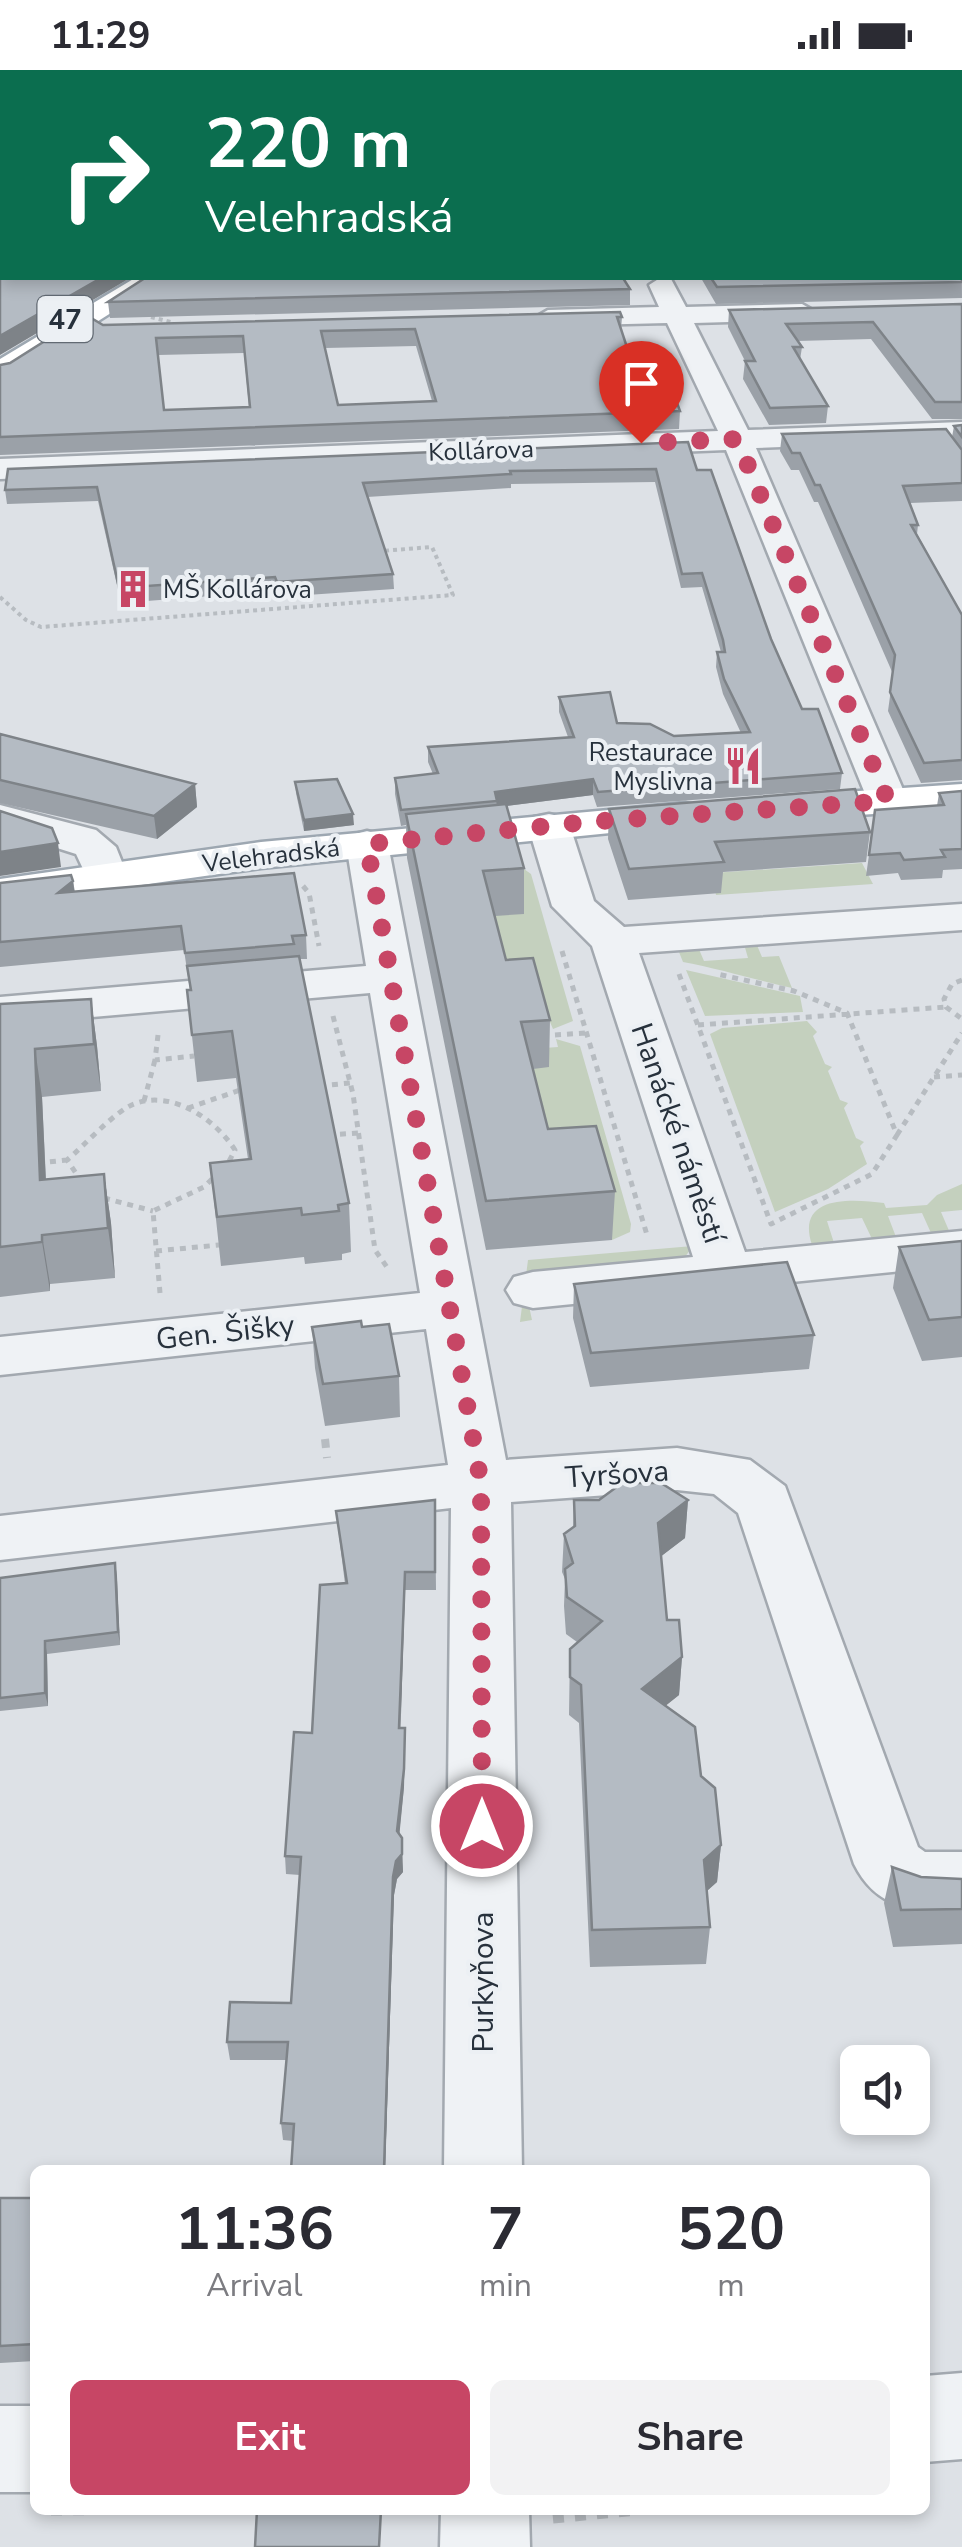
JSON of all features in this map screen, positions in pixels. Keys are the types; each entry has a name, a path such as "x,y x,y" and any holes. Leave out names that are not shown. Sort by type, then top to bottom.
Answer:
{"main road":[{"name":"47","path":"0,359 127,280"},
{"name":"47","path":"0,371 150,280"},
{"name":"Velehradská","path":"0,892 367,844 549,826 962,796"}],"street":[{"path":"659,280 737,439 888,801"},
{"path":"519,319 830,312"},
{"name":"Kollárova","path":"0,469 962,431"},
{"path":"0,818 81,839 95,847 106,876"},
{"path":"549,826 574,906 614,941 962,917"},
{"name":"Purkyňova","path":"367,844 481,1483 484,2165"},
{"name":"Hanácké náměstí","path":"614,941 724,1269 962,1248"},
{"path":"0,1011 75,1026 246,1011 326,983 392,977"},
{"path":"533,1290 724,1269"},
{"name":"Gen. Šišky","path":"0,1356 450,1308"},
{"name":"Tyršova","path":"0,1538 481,1483 676,1468 729,1474 764,1501 888,1864 902,1878 931,1883 962,1882"},
{"path":"930,2419 962,2416"},
{"path":"0,2449 30,2449"}],"path":[{"path":"0,597 26,620 41,627 453,595 432,547 374,551"},
{"path":"299,882 309,893 350,1083 374,1250 389,1270 369,1272"},
{"path":"676,966 771,1224 872,1174 962,1033"},
{"path":"946,1007 946,991 962,980"},
{"path":"555,1036 946,1007 962,1019"},
{"path":"847,1014 896,1135"},
{"path":"144,1101 159,1028"},
{"path":"155,1060 194,1056"},
{"path":"934,1077 962,1075"},
{"path":"319,1086 350,1083"},
{"path":"186,1109 247,1088"},
{"path":"28,1164 67,1160 132,1104 144,1101 186,1109 212,1120 236,1150 228,1164 198,1189 153,1210 111,1202 92,1193 67,1160"},
{"path":"324,1136 358,1132"},
{"path":"232,1144 252,1142"},
{"path":"198,1189 217,1194"},
{"path":"153,1210 160,1294"},
{"path":"156,1251 219,1245"},
{"path":"143,1295 178,1292"},
{"path":"507,2525 600,2515"}],"green space":[{"path":"862,863 873,884 716,895 712,873"},
{"path":"524,869 531,874 573,1021 553,1029 550,1022 537,1022 505,1006 483,916"},
{"path":"756,943 762,957 779,956 792,988 683,962 677,947 698,947 704,961 748,958 744,944"},
{"path":"686,970 800,996 803,1012 705,1016"},
{"path":"807,1021 817,1032 813,1036 825,1064 832,1067 828,1071 840,1100 848,1103 844,1108 856,1138 864,1142 860,1146 867,1164 828,1189 775,1212 710,1034 722,1028"},
{"path":"556,1039 580,1046 631,1224 630,1232 612,1240 594,1174 547,1178 521,1070 544,1048 558,1047"},
{"path":"962,1184 962,1210 941,1212 950,1233 931,1233 922,1213 888,1216 896,1237 872,1239 862,1218 827,1221 834,1243 812,1245 812,1216 830,1203 884,1203 886,1208 927,1205 937,1195"},
{"path":"693,1246 682,1261 529,1306 532,1320 520,1322 528,1260"}],"building":[{"path":"0,280 98,280 0,336"},
{"path":"142,280 624,280 630,289 108,302"},
{"path":"712,280 962,280 962,282 717,287"},
{"path":"962,304 962,402 935,402 873,322 786,324 802,347 793,347 828,406 770,408 745,361 755,361 729,310"},
{"path":"620,312 622,317 617,317 641,390 672,389 680,411 0,437 0,365 10,363 86,315 103,325","holes":["415,329 436,401 338,405 321,331","243,336 250,407 164,410 156,338"]},
{"path":"946,429 962,450 962,483 903,486 918,525 911,525 962,615 962,760 924,763 890,692 895,655 820,485 815,485 800,453 792,453 782,434"},
{"path":"688,442 697,470 711,470 771,639 802,709 818,709 842,773 598,792 593,779 495,792 497,801 401,810 395,778 438,773 428,747 574,737 559,697 610,692 617,723 650,724 674,736 750,732 724,679 717,652 725,652 723,640 702,573 682,574 656,469 510,471 511,474 363,483 393,574 277,582 275,577 119,588 97,487 5,490 8,469"},
{"path":"0,734 195,784 154,816 0,780"},
{"path":"337,779 353,814 304,820 295,782"},
{"path":"855,789 870,832 715,842 724,862 629,869 609,809"},
{"path":"962,791 962,849 941,850 945,857 904,860 900,853 869,855 875,810 944,805 939,793"},
{"path":"506,804 524,868 483,871 506,960 533,958 550,1020 521,1022 548,1129 596,1126 615,1191 486,1201 406,814"},
{"path":"0,811 52,828 58,843 0,852"},
{"path":"294,873 306,935 292,936 294,944 185,953 181,926 0,942 0,883 71,875 73,881 58,893"},
{"path":"299,956 349,1203 338,1205 339,1211 302,1215 301,1208 217,1217 210,1163 251,1159 232,1031 192,1035 187,966"},
{"path":"91,999 94,1044 35,1049 40,1180 104,1174 108,1228 42,1235 42,1242 0,1247 0,1004"},
{"path":"962,1241 962,1317 929,1320 899,1247"},
{"path":"787,1262 814,1335 591,1353 574,1284"},
{"path":"361,1321 362,1327 389,1324 399,1376 323,1384 312,1327"},
{"path":"622,1483 661,1483 688,1500 658,1523 667,1620 679,1620 682,1657 642,1689 695,1727 701,1776 715,1788 721,1845 704,1860 710,1927 592,1930 581,1685 570,1677 570,1649 602,1621 567,1597 565,1569 573,1563 564,1534 575,1526 574,1500 599,1500"},
{"path":"435,1500 435,1572 405,1572 399,1728 405,1728 404,1769 397,1831 402,1838 402,1854 396,1861 393,1877 384,2165 291,2165 294,2124 281,2123 288,2042 227,2042 230,2002 291,2003 301,1857 285,1856 294,1732 312,1733 320,1585 347,1583 336,1511"},
{"path":"115,1563 118,1632 45,1641 45,1693 0,1698 0,1578"},
{"path":"892,1867 921,1877 962,1879 962,1909 901,1910"},
{"path":"0,2198 30,2198 30,2344 0,2346"},
{"path":"257,2515 381,2515 379,2547 255,2547"}],"place":[{"name":"MŠ Kollárova","path":"133,589"},
{"name":"Restaurace Myslivna","path":"743,766"}],"route":[{"path":"482,1826 481,1483 367,844 587,822 888,801 866,757 737,439 641,443"}]}
